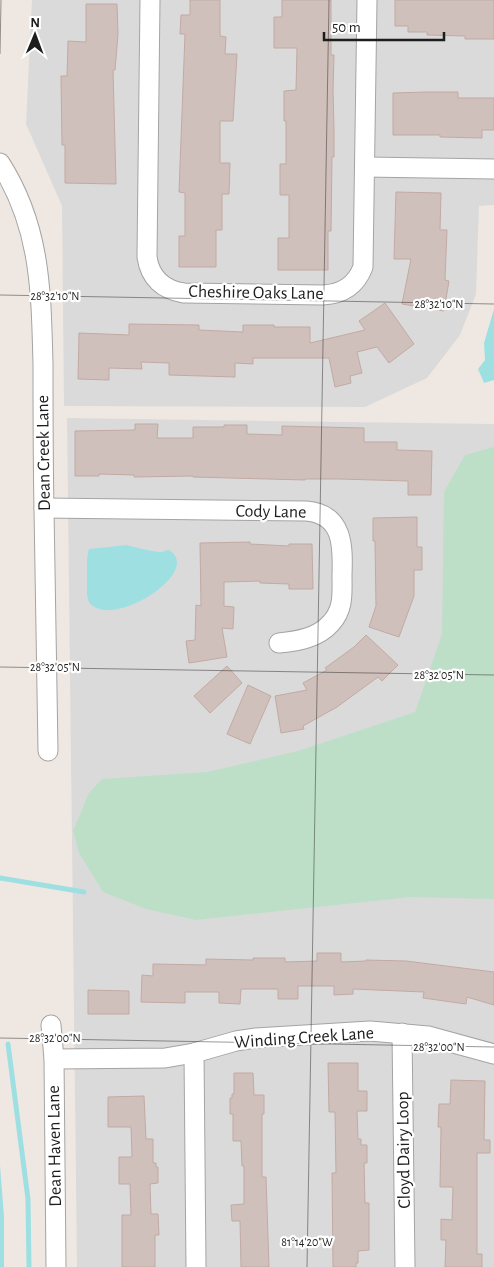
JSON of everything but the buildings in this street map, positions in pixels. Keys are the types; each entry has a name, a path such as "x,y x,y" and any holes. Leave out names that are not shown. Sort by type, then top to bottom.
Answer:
{"street":[{"name":"Cheshire Oaks Lane","path":"150,0 147,257 152,275 162,285 176,292 184,293 323,295 345,290 356,280 363,267 366,167 367,0"},
{"name":"Dean Creek Lane","path":"0,163 20,199 30,230 37,259 41,303 48,752"},
{"path":"366,167 494,169"},
{"name":"Cody Lane","path":"44,508 306,511 320,515 333,525 342,541 342,599 340,608 332,622 317,634 298,641 279,643"},
{"name":"Dean Haven Lane","path":"50,1025 54,1060 56,1267"},
{"name":"Winding Creek Lane","path":"54,1060 165,1058 256,1038 342,1032 402,1033 439,1038 494,1054"},
{"name":"Cloyd Dairy Loop","path":"402,1033 405,1267"},
{"path":"194,1053 196,1267"}],"shaded area":[{"path":"32,0 494,0 494,205 479,206 476,294 460,335 427,378 365,407 64,406 62,206 26,124"},
{"path":"67,418 494,424 494,1267 77,1267"}],"green space":[{"path":"494,447 494,899 411,897 196,920 146,909 103,892 79,853 73,831 89,793 102,779 207,772 298,751 415,712 442,634 444,492 465,455"}],"water":[{"path":"494,309 494,380 484,383 478,369 485,360 484,343"},
{"path":"127,545 158,552 169,550 174,554 177,564 172,576 161,588 130,606 113,610 99,609 89,602 87,597 87,556 89,549"},
{"path":"0,1165 4,1217 4,1267 0,1267"}],"waterway":[{"path":"0,878 84,892"},
{"path":"8,1044 28,1199 29,1267"}]}
